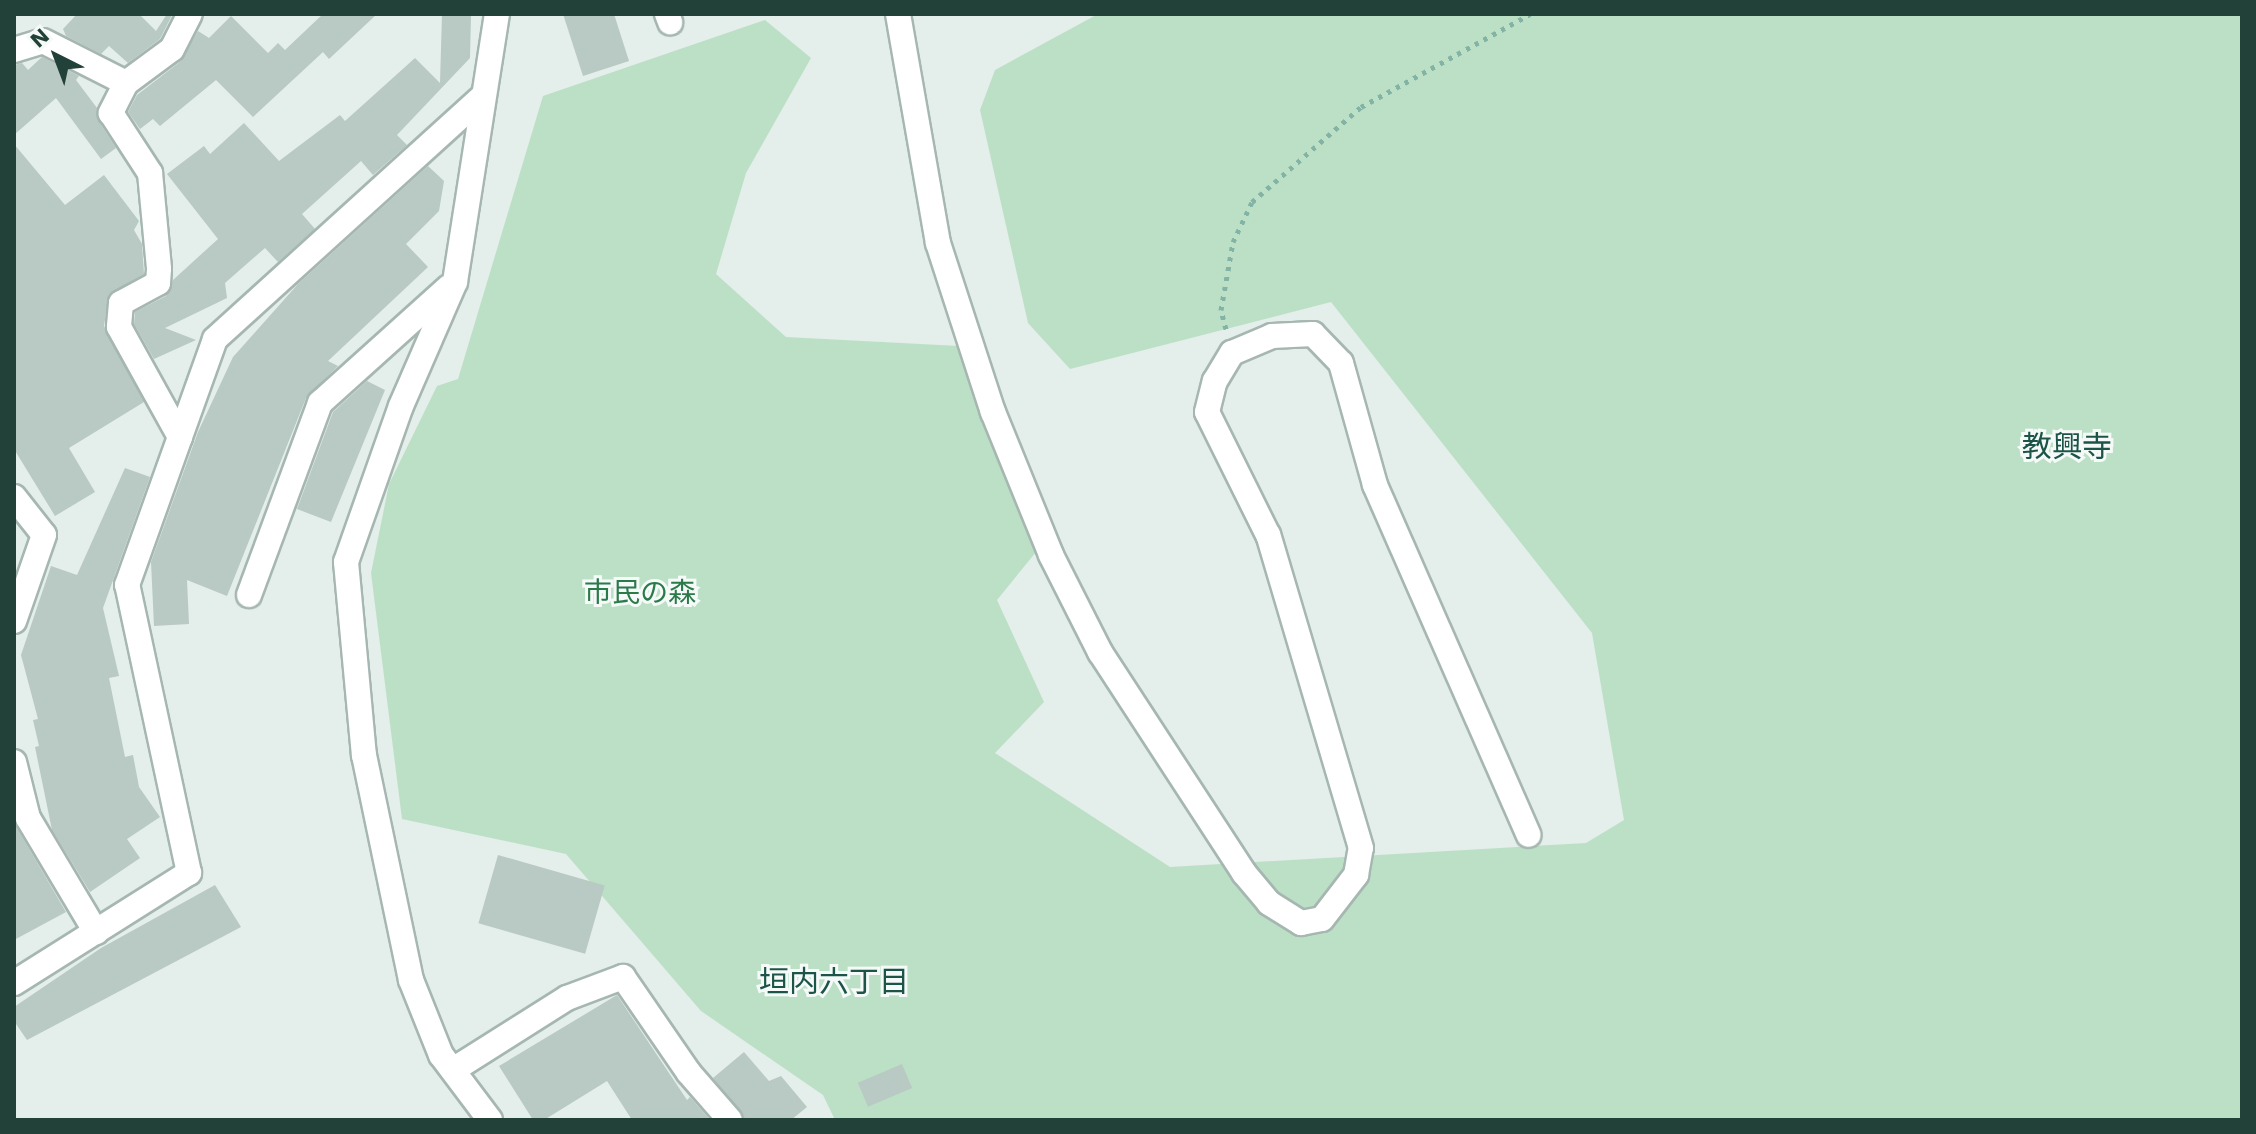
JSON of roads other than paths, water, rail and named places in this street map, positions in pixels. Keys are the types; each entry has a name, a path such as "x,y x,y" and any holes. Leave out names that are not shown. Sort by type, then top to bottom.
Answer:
{"street":[{"path":"180,437 119,327 121,303 158,283 159,269 150,173 111,113 126,83 172,49 190,14"},
{"path":"490,1120 441,1055 411,980 389,890 364,756 346,562 401,406 455,282 481,98 497,14"},
{"path":"898,14 938,243 993,412 1051,555 1100,652 1220,840 1269,903 1301,923 1322,919 1337,907 1356,875 1361,848 1268,535 1207,412 1215,381 1232,353 1272,336 1313,334 1341,363 1375,485 1529,835"},
{"path":"14,50 43,41 126,83"},
{"path":"14,983 189,873 127,585 215,339 481,98"},
{"path":"249,595 320,403 455,282"},
{"path":"14,497 44,535 15,615"},
{"path":"14,762 28,818 96,932"},
{"path":"453,1070 567,998 623,977 689,1073 730,1120"}],"district":[{"name":"教興寺","path":"2067,447"},
{"name":"垣内六丁目","path":"834,982"}],"park label":[{"name":"市民の森","path":"640,593"}]}
